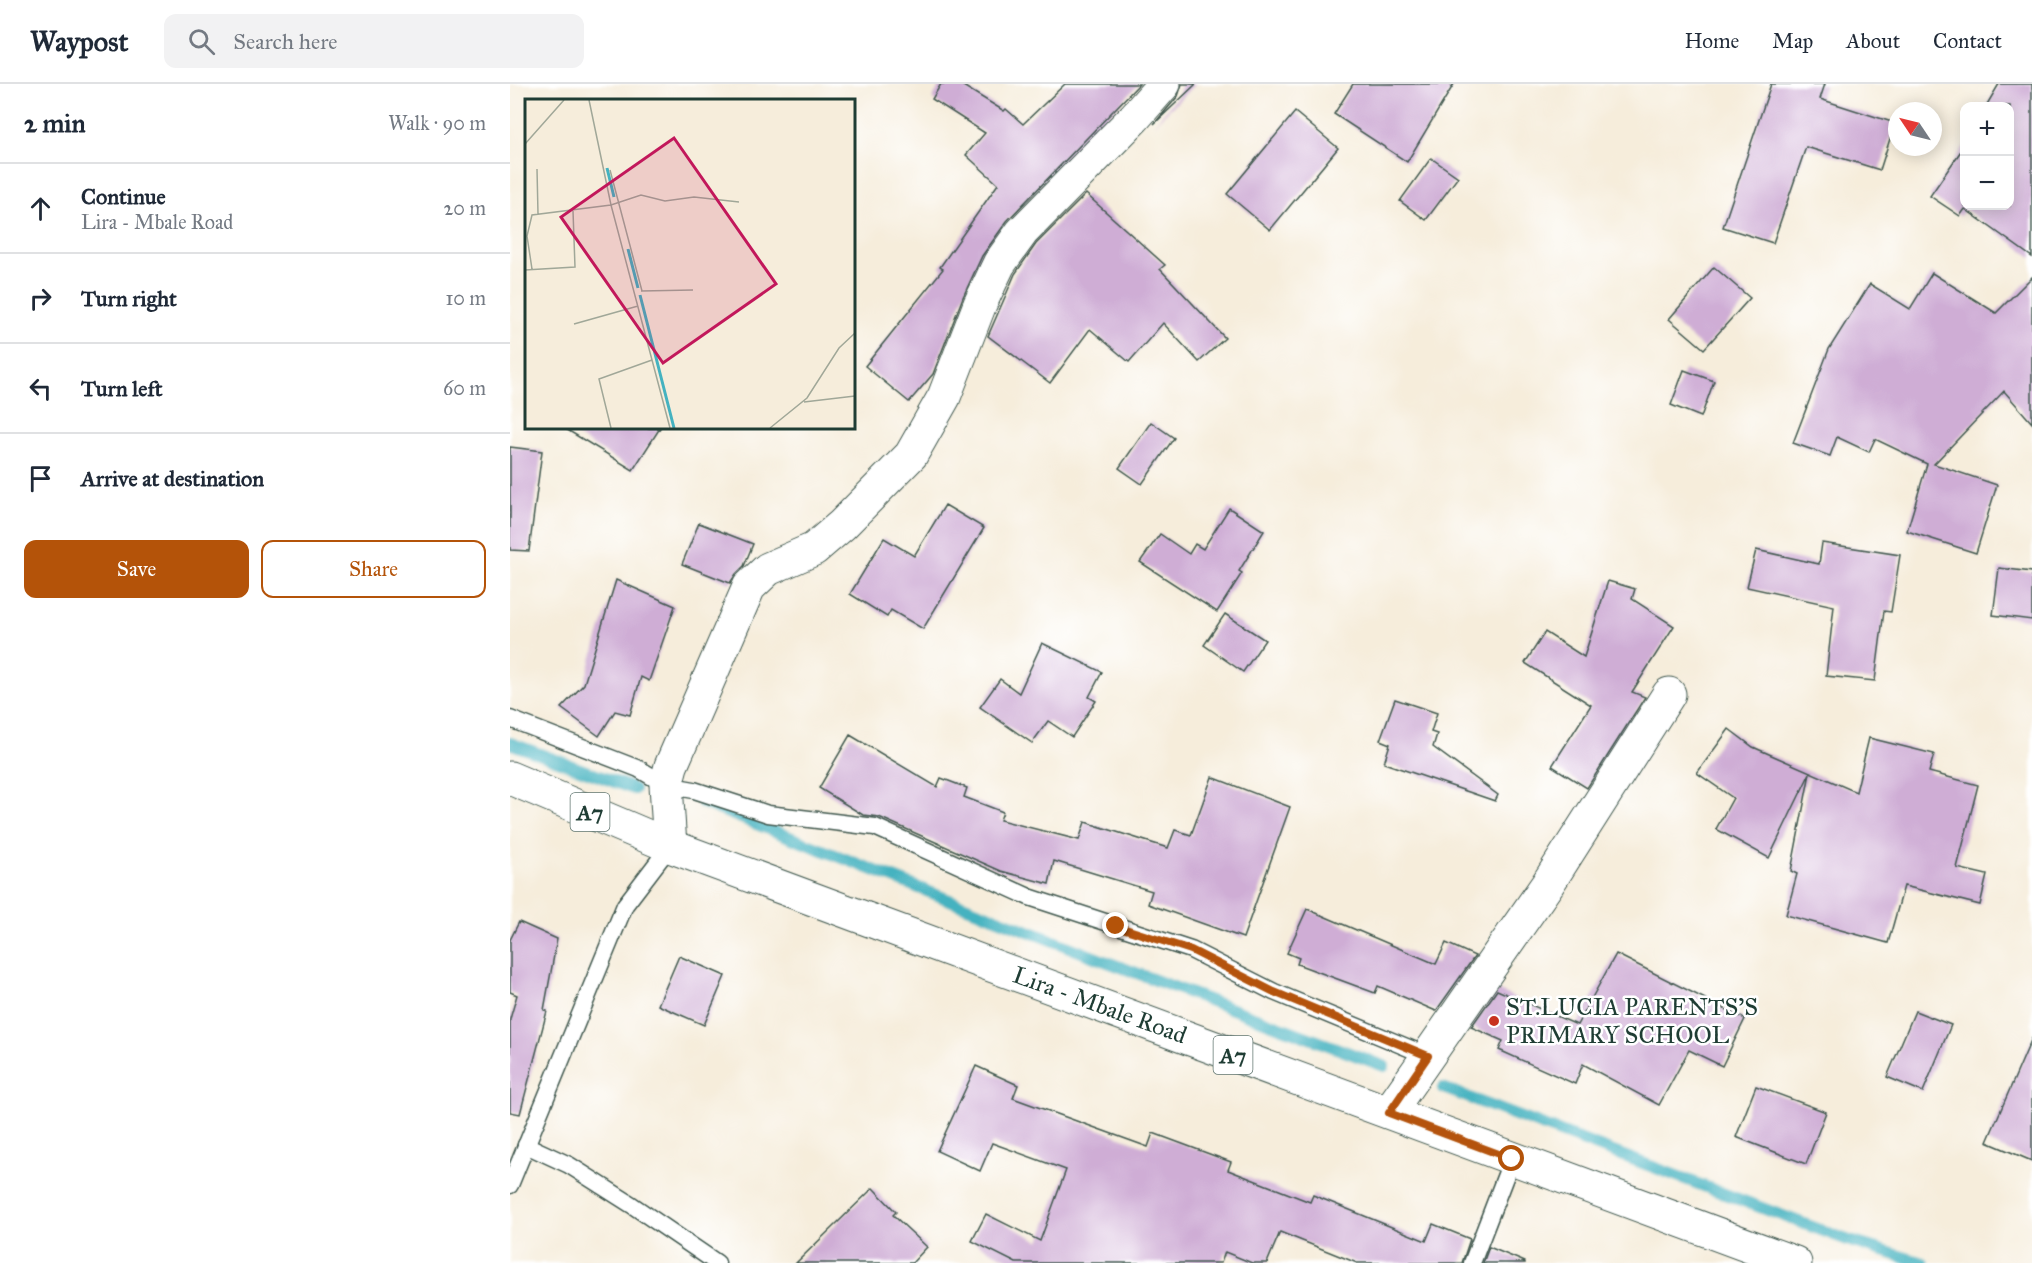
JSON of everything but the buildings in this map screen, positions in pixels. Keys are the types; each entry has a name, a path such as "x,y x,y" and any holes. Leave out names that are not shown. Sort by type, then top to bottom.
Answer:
{"street":[{"path":"670,846 666,785 671,766 749,587 768,569 814,549 842,525 911,455 944,397 980,304 999,264 1022,232 1134,118 1164,84"},
{"path":"1389,1113 1547,885 1669,694"},
{"name":"Lira - Mbale Road","path":"510,778 670,846 1795,1263"}],"lane":[{"path":"510,719 639,770 666,785 694,790 768,814 874,827 1029,897 1191,950 1274,992 1428,1056"},
{"path":"510,1185 625,905 670,846"},
{"path":"526,1145 569,1165 717,1263"},
{"path":"1472,1263 1512,1159"}],"waterway":[{"path":"510,743 634,789"},
{"path":"703,803 1102,960 1384,1066"},
{"path":"1443,1088 1850,1241 1923,1263"}],"place":[{"name":"ST.LUCIA PARENTS'S PRIMARY SCHOOL","path":"1494,1021"}],"route":[{"path":"1116,926 1191,950 1274,992 1428,1056 1389,1113 1512,1159"}]}
